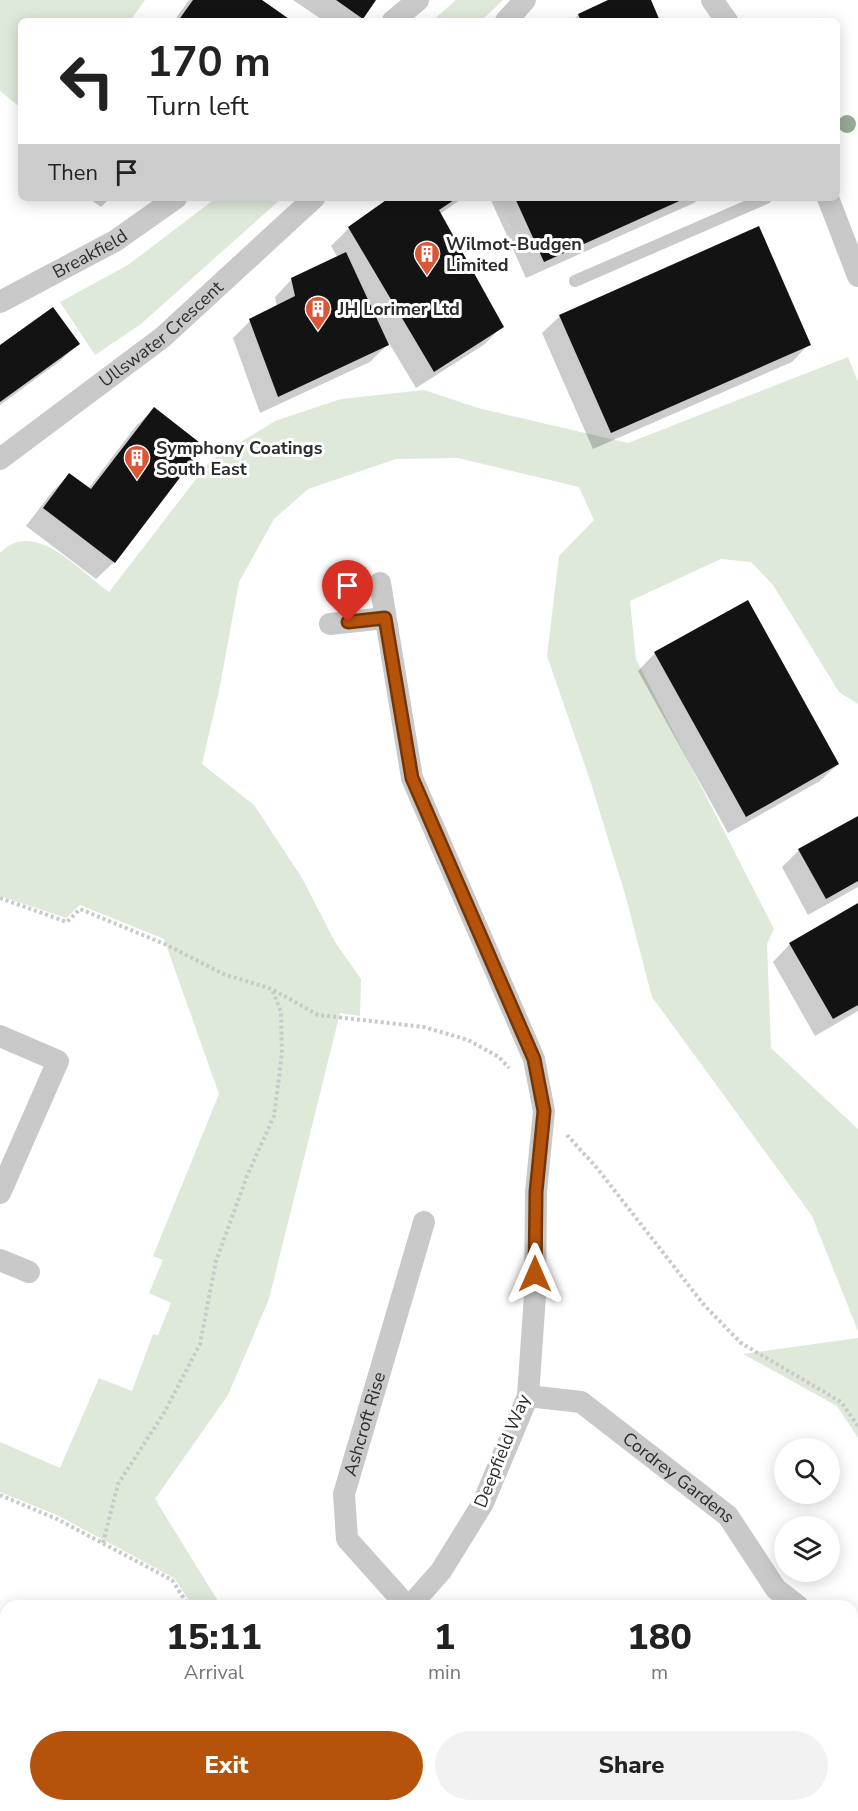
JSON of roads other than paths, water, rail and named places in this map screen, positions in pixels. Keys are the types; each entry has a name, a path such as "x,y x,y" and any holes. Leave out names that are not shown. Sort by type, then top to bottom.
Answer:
{"street":[{"path":"397,18 418,0"},
{"path":"509,18 525,0"},
{"path":"712,0 725,18"},
{"name":"Breakfield","path":"0,302 115,241 172,201"},
{"name":"Ullswater Crescent","path":"0,459 163,337 311,201"},
{"path":"829,201 858,276"},
{"name":"Deepfield Way","path":"380,584 412,778 534,1059 544,1111 536,1192 535,1295 528,1396 483,1503 441,1571 414,1600"},
{"path":"330,624 385,618"},
{"path":"0,1036 58,1061 0,1193"},
{"name":"Ashcroft Rise","path":"403,1600 346,1539 344,1494 424,1222"},
{"path":"0,1260 29,1272"},
{"name":"Cordrey Gardens","path":"528,1396 581,1401 719,1508 728,1516 776,1589 790,1600"}],"lane":[{"path":"505,201 516,223"},
{"path":"574,280 758,201"}],"place":[{"name":"Wilmot-Budgen Limited","path":"427,277"},
{"name":"JH Lorimer Ltd","path":"318,332"},
{"name":"Symphony Coatings South East","path":"137,481"}]}
